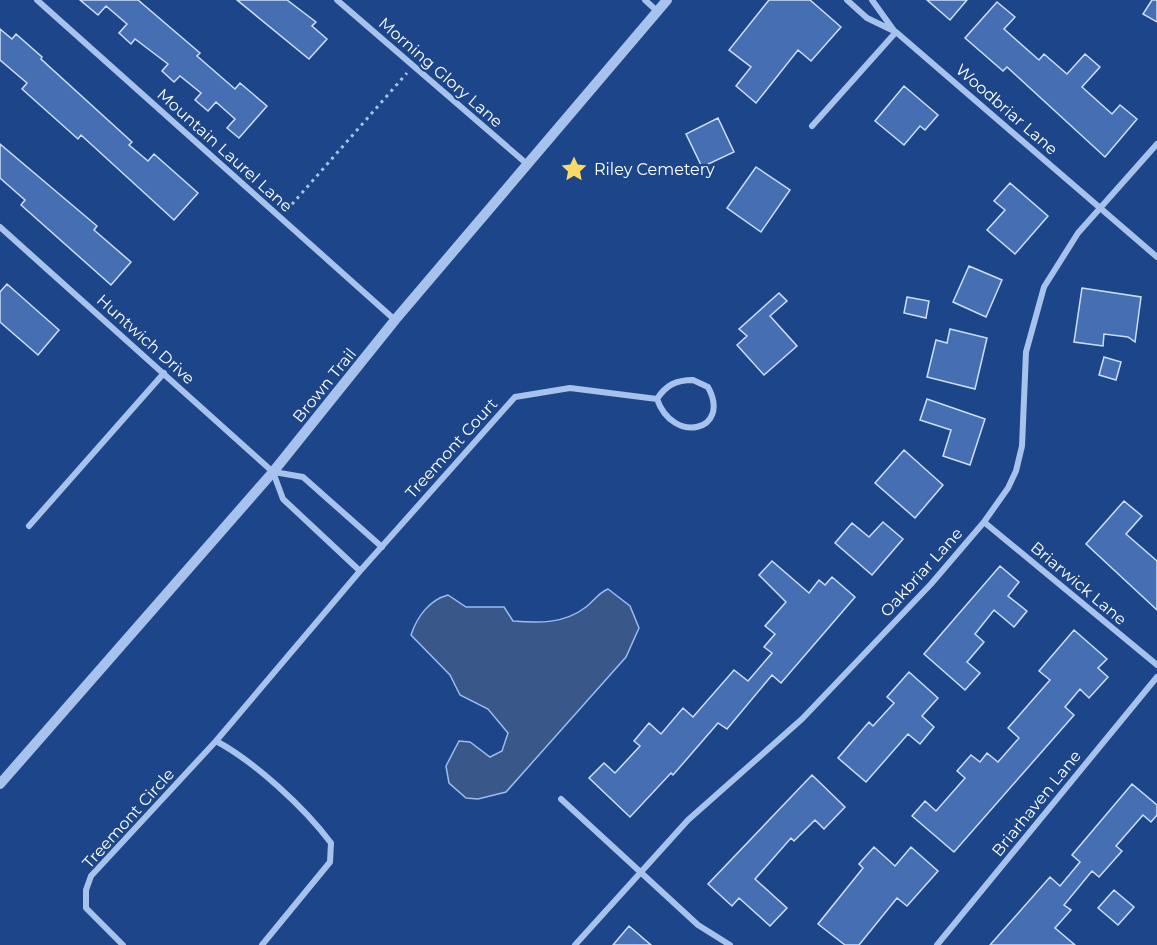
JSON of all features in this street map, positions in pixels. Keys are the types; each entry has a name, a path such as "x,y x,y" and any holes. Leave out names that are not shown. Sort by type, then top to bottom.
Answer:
{"street":[{"name":"Mountain Laurel Lane","path":"37,0 395,320"},
{"name":"Morning Glory Lane","path":"337,0 527,164"},
{"path":"645,0 657,11"},
{"name":"Brown Trail","path":"2,777 273,472 395,320 667,0"},
{"name":"Woodbriar Lane","path":"847,0 867,18 896,32"},
{"name":"Woodbriar Lane","path":"872,0 896,32 1157,257"},
{"path":"812,126 896,32"},
{"name":"Oakbriar Lane","path":"575,945 688,820 802,719 931,584 984,522 1008,488 1016,471 1022,446 1026,352 1044,287 1078,233 1157,144"},
{"name":"Huntwich Drive","path":"0,227 273,472"},
{"path":"29,526 164,373"},
{"path":"693,380 708,387 716,405 708,421 699,427 686,428 669,419 662,411 657,399 662,391 676,381 693,380"},
{"name":"Treemont Court","path":"360,571 515,397 570,388 657,399"},
{"path":"360,571 283,499 273,472 303,477 381,547"},
{"name":"Briarwick Lane","path":"984,522 1157,665"},
{"name":"Treemont Circle","path":"123,945 86,908 86,890 91,876 216,741 360,571"},
{"name":"Briarhaven Lane","path":"937,945 1157,677"},
{"path":"216,741 236,752 316,823 331,843 330,862 262,945"},
{"path":"561,799 638,873 698,925 730,945"}],"path":[{"path":"280,218 413,66"}],"water":[{"path":"608,589 630,606 639,628 626,657 506,792 478,799 466,798 449,783 446,766 459,741 470,742 490,757 502,751 508,733 488,709 460,695 450,675 411,635 420,616 435,601 448,595 466,607 504,607 513,621 551,621 578,613"}],"building":[{"path":"80,0 138,0 200,53 197,56 235,89 240,83 267,106 239,138 227,128 235,119 216,102 208,111 195,100 201,93 180,76 174,82 162,71 168,64 135,39 131,44 119,33 127,24 106,6 98,15"},
{"path":"237,0 287,0 316,22 312,26 327,39 309,59"},
{"path":"769,0 810,0 841,27 811,61 798,50 756,103 736,86 751,67 729,50"},
{"path":"927,0 967,0 950,20"},
{"path":"1152,0 1157,0 1157,22 1143,14"},
{"path":"997,2 1015,17 1004,29 1039,60 1044,54 1067,74 1085,54 1100,67 1082,87 1112,114 1120,105 1137,119 1105,157 1007,67 1003,71 965,38"},
{"path":"0,29 12,39 16,34 42,57 41,59 132,142 129,145 148,161 154,154 198,193 174,220 81,135 78,139 22,89 27,83 0,60"},
{"path":"904,86 938,115 925,130 920,126 904,145 875,121"},
{"path":"718,118 734,152 702,167 686,134"},
{"path":"0,144 97,226 94,230 131,262 111,285 21,205 25,200 0,178"},
{"path":"756,167 790,190 761,232 727,208"},
{"path":"1010,183 1048,216 1015,254 987,230 1005,210 994,201"},
{"path":"969,266 1002,280 986,317 953,302"},
{"path":"7,284 59,330 38,355 0,322 0,292"},
{"path":"1082,288 1141,297 1135,342 1128,337 1104,334 1103,346 1074,342"},
{"path":"779,293 787,301 770,316 797,346 764,375 737,345 747,336 739,329"},
{"path":"907,297 929,301 926,318 904,313"},
{"path":"950,329 987,338 975,389 927,377 936,340 947,343"},
{"path":"1104,357 1121,362 1116,380 1099,375"},
{"path":"927,399 985,419 970,465 943,456 951,430 920,420"},
{"path":"904,450 943,485 915,518 875,483"},
{"path":"1124,501 1142,516 1126,534 1157,561 1157,610 1086,544"},
{"path":"883,522 903,539 872,575 835,543 852,523 869,537"},
{"path":"772,561 809,593 819,580 825,585 832,577 855,597 781,683 772,675 727,729 718,723 673,775 671,773 630,817 589,778 604,763 615,773 640,746 634,741 649,723 661,734 683,708 693,717 734,670 748,681 772,653 764,647 775,634 765,626 786,602 759,575"},
{"path":"1000,566 1019,582 1008,596 1027,611 1014,627 994,610 975,634 984,642 967,662 980,673 965,690 924,654"},
{"path":"1074,630 1107,659 1098,668 1108,677 1089,698 1080,689 1065,707 1074,715 954,852 912,816 925,801 936,811 965,778 957,771 971,755 980,762 987,753 998,762 1019,738 1008,728 1050,680 1039,671"},
{"path":"909,672 938,698 922,716 934,727 920,744 908,734 866,782 838,758 869,722 873,726 894,703 887,697"},
{"path":"812,775 845,807 824,829 815,820 794,841 791,838 755,879 787,908 770,926 739,898 732,906 708,884"},
{"path":"1132,784 1157,805 1157,815 1151,822 1143,815 1116,846 1122,851 1099,877 1092,871 1064,905 1071,910 1055,928 1075,945 990,945 1050,877 1060,886 1080,862 1072,855"},
{"path":"874,847 895,866 911,847 938,871 907,906 897,898 859,945 845,945 818,924 863,868 859,864"},
{"path":"1114,890 1134,907 1118,925 1098,908"},
{"path":"629,926 651,945 613,945"}],"place":[{"name":"Riley Cemetery","path":"574,169"}]}
